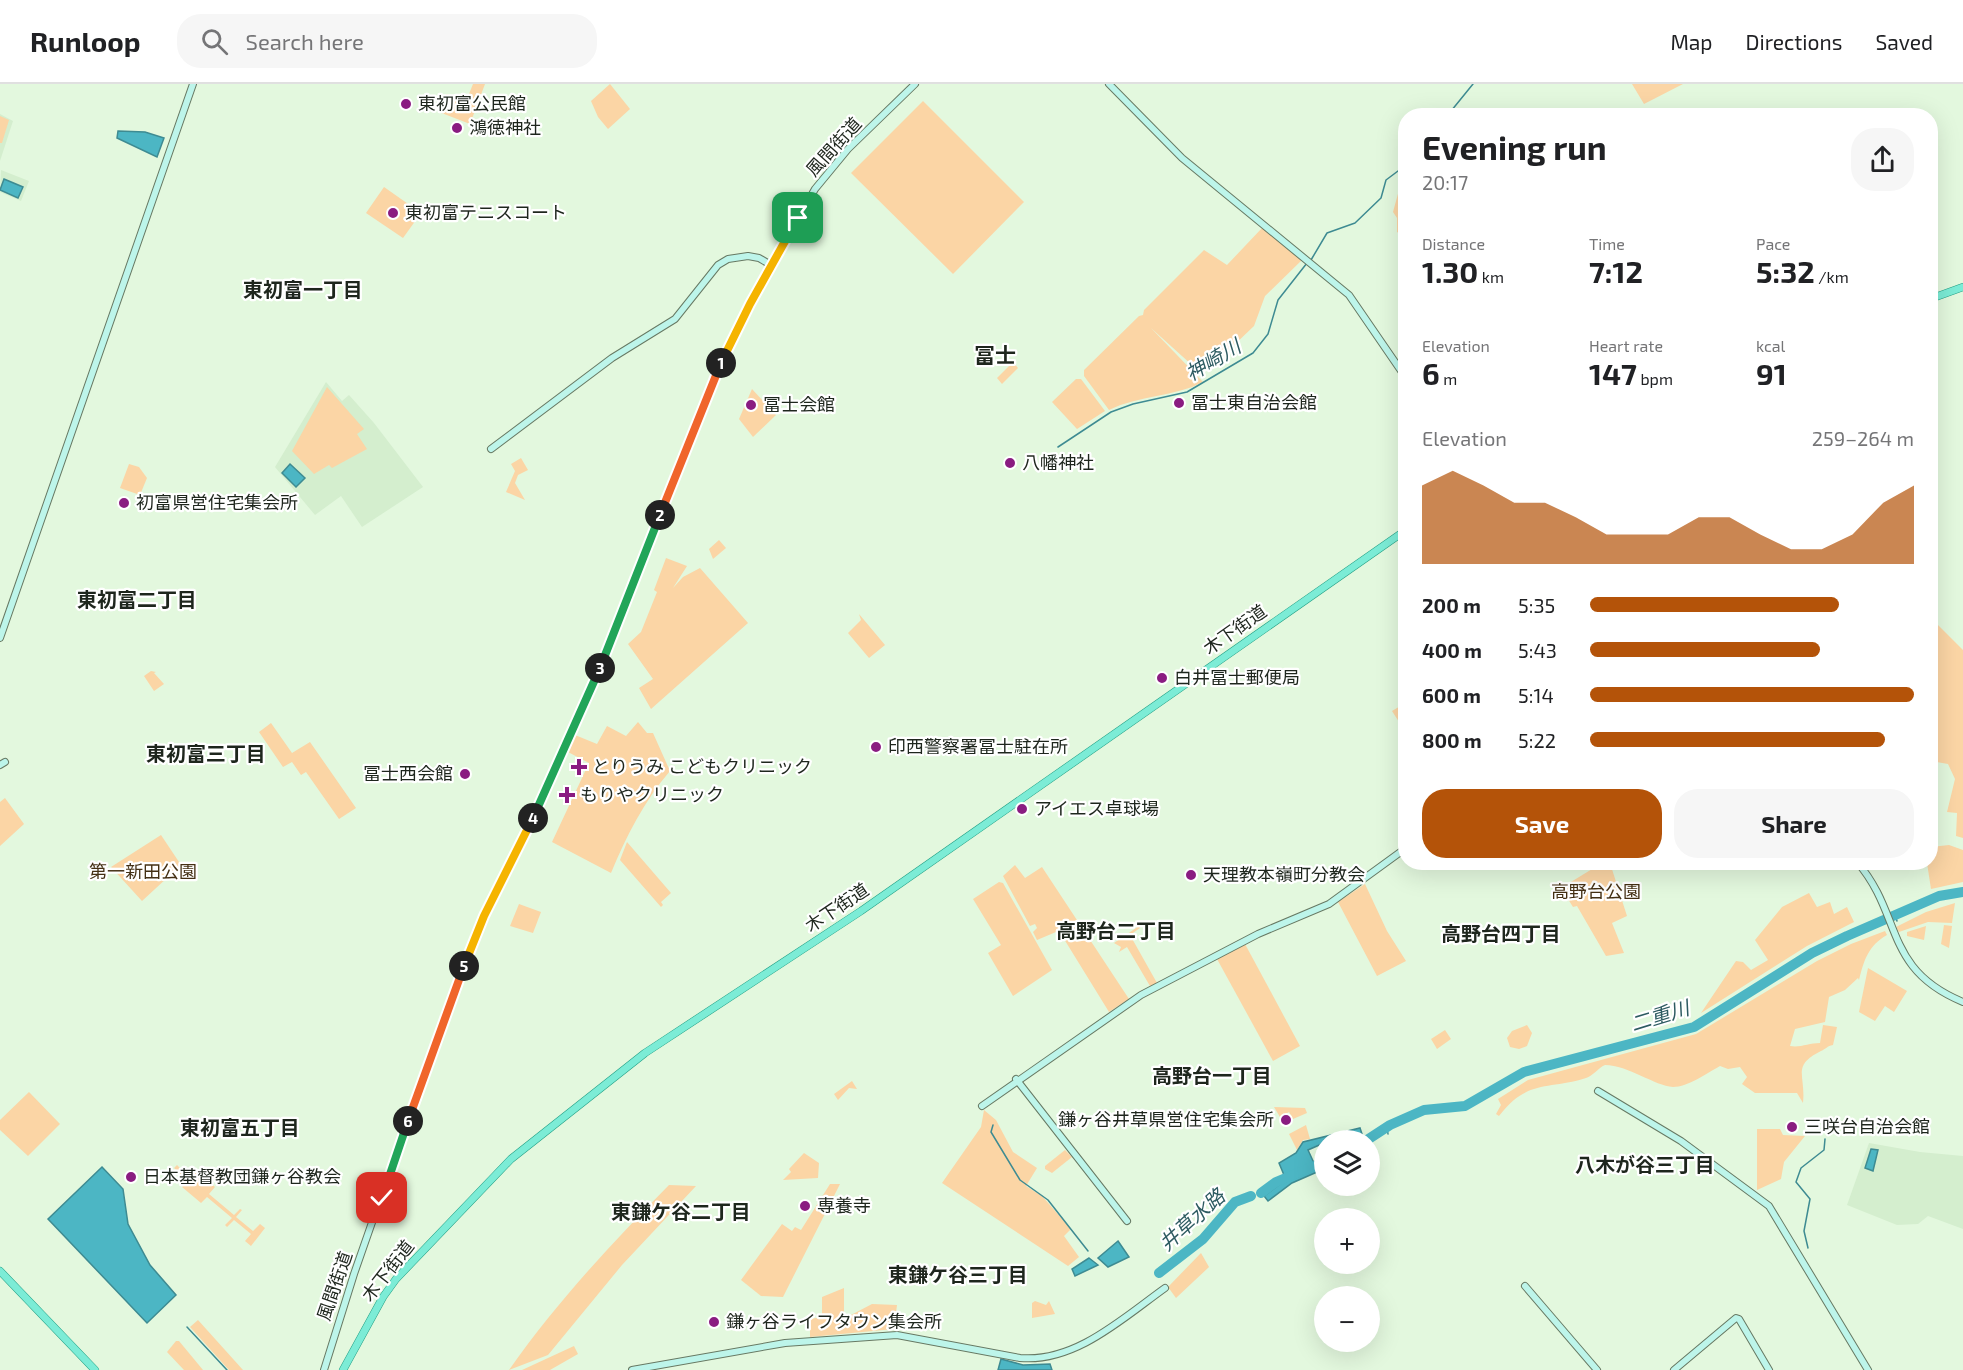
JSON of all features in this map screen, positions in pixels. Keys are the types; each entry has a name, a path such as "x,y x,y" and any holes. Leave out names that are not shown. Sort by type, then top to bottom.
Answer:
{"main road":[{"path":"1938,296 1963,287"},
{"name":"木下街道","path":"343,1370 383,1297 396,1279 498,1172 561,1118 668,1036 854,916 1398,536"},
{"path":"0,1271 95,1370"}],"street":[{"path":"0,638 193,84"},
{"name":"風間街道","path":"324,1370 354,1274 413,1104 484,916 539,804 597,675 712,382 771,265 828,172 915,84"},
{"path":"1109,84 1182,158 1349,294 1398,366"},
{"path":"491,449 612,358 675,319 718,265 728,259 748,256 759,258 771,265"},
{"path":"982,1106 1016,1079 1140,994 1258,934 1329,904 1398,854"},
{"path":"1863,870 1873,883 1901,950 1916,971 1944,993 1963,1002"},
{"path":"1016,1079 1127,1221"},
{"path":"1598,1092 1681,1142 1769,1206 1868,1370"},
{"path":"1524,1286 1597,1370"},
{"path":"632,1370 785,1343 885,1334 1020,1358 1041,1359 1072,1349 1121,1320 1165,1288"},
{"path":"1674,1370 1736,1318 1739,1319 1769,1370"}],"shaded area":[{"path":"0,114 13,121 0,161"},
{"path":"1,170 29,181 21,201 0,192"},
{"path":"326,382 342,401 349,395 374,423 423,487 362,527 341,496 315,515 275,467"},
{"path":"1869,1143 1920,1152 1963,1156 1963,1229 1928,1216 1918,1224 1897,1225 1847,1205"}],"green space":[{"path":"473,84 485,84 470,124 439,112 446,94 467,99"},
{"path":"610,84 630,109 608,129 598,117 591,101"},
{"path":"1632,84 1683,84 1644,104"},
{"path":"923,101 1024,202 953,274 851,173"},
{"path":"0,116 9,120 2,143 0,143"},
{"name":"東初富テニスコート","path":"384,187 421,213 403,238 366,213"},
{"path":"1398,194 1398,233 1397,218 1393,212"},
{"path":"1262,228 1302,260 1265,296 1254,326 1208,370 1193,366 1151,328 1203,382 1181,391 1132,401 1109,410 1084,376 1084,370 1139,316 1143,315 1144,310 1204,250 1227,265"},
{"path":"1013,362 1018,368 1002,384 997,378"},
{"path":"1076,379 1081,379 1105,411 1077,429 1052,402"},
{"path":"327,387 364,429 357,434 367,449 332,468 329,465 314,474 292,451"},
{"path":"752,389 776,415 753,437 739,419"},
{"path":"521,458 528,470 518,475 515,483 525,500 506,492 515,471 511,464"},
{"path":"129,464 139,467 147,478 140,495 120,488"},
{"path":"719,540 726,548 713,559 709,549"},
{"path":"666,558 687,566 673,588 683,577 700,568 748,623 651,709 639,688 653,679 628,644 641,632 657,592 654,590"},
{"path":"859,614 885,645 869,658 848,633 861,620"},
{"path":"1938,625 1963,650 1963,838 1956,836 1957,813 1947,812 1955,779 1948,764 1938,762"},
{"path":"151,671 156,672 154,673 164,684 154,691 144,676"},
{"path":"1398,707 1398,720 1392,711"},
{"path":"638,722 647,733 653,733 670,771 636,820 611,873 552,842 589,763 568,752 575,735 597,744 607,726 626,736"},
{"path":"271,723 292,753 310,742 356,808 339,819 306,772 301,775 292,762 283,767 259,732"},
{"path":"5,798 24,824 0,846 0,802"},
{"name":"第一新田公園","path":"161,835 181,865 142,901 111,867"},
{"path":"627,842 671,893 661,902 663,905 661,907 620,860"},
{"path":"1949,845 1963,850 1963,882 1931,889 1928,870 1938,870 1938,846"},
{"path":"1015,865 1025,878 1042,867 1129,999 1109,1012 1064,939 1060,939 1056,932 1037,940 1033,932 1037,928 1035,924 1030,926 1003,876"},
{"name":"高野台公園","path":"1591,870 1612,870 1627,916 1612,923 1624,953 1606,956 1577,906 1573,907 1561,888"},
{"path":"999,882 1003,883 1052,970 1013,996 988,953 1001,945 973,899"},
{"path":"1365,884 1387,931 1406,961 1377,976 1338,902"},
{"path":"1809,893 1817,907 1830,902 1834,914 1847,907 1854,922 1807,946 1701,1013 1736,961 1743,962 1751,970 1768,960 1755,940 1782,907"},
{"path":"1955,903 1952,923 1928,922 1899,932 1896,927 1926,912"},
{"path":"519,904 541,912 533,933 510,926"},
{"path":"1944,925 1952,926 1949,948 1941,944"},
{"path":"1139,926 1140,928 1130,935 1157,983 1150,986 1127,947 1119,952 1121,947 1114,943"},
{"path":"1926,926 1924,940 1907,936 1907,932"},
{"path":"1885,931 1887,935 1875,944 1868,954 1859,980 1858,978 1845,990 1829,997 1825,1022 1795,1029 1790,1046 1820,1043 1823,1025 1837,1027 1833,1045 1812,1056 1803,1067 1803,1103 1797,1093 1755,1093 1742,1084 1747,1077 1740,1067 1728,1069 1720,1066 1691,1082 1673,1087 1623,1068 1605,1065 1586,1078 1529,1091 1509,1104 1499,1116 1496,1114 1501,1105 1498,1099 1528,1080 1696,1034 1817,961 1851,944"},
{"path":"1245,944 1300,1046 1273,1061 1217,959"},
{"path":"1868,968 1907,991 1894,1012 1885,1006 1875,1021 1859,1012"},
{"path":"1527,1025 1532,1033 1527,1046 1519,1049 1510,1047 1507,1038 1512,1031"},
{"path":"1445,1030 1451,1039 1437,1049 1431,1039"},
{"path":"852,1081 857,1089 849,1088 838,1100 834,1094"},
{"path":"29,1092 60,1124 28,1156 0,1130 0,1120"},
{"path":"1274,1107 1305,1108 1307,1113 1293,1119 1289,1112 1280,1117"},
{"path":"984,1110 996,1120 1013,1152 1037,1168 1026,1186 1042,1196 1071,1229 1064,1236 1079,1257 1068,1266 942,1183 981,1127"},
{"path":"1306,1125 1310,1139 1303,1140 1297,1150 1289,1134"},
{"path":"1757,1129 1780,1129 1783,1135 1805,1136 1784,1162 1781,1179 1757,1190"},
{"path":"1065,1150 1072,1157 1052,1173 1045,1169 1045,1166"},
{"path":"804,1153 819,1163 818,1178 783,1180 791,1172 789,1169"},
{"path":"177,1165 190,1178 197,1171 215,1187 209,1194 234,1215 240,1209 242,1210 236,1217 253,1231 260,1224 265,1228 251,1246 245,1241 251,1234 234,1220 227,1227 225,1225 232,1218 207,1197 201,1203 182,1187 188,1181 174,1168"},
{"path":"830,1184 840,1184 783,1297 761,1296 741,1280 782,1224 792,1231 795,1227 801,1230"},
{"path":"669,1185 696,1186 622,1265 548,1355 509,1370 585,1274"},
{"path":"1201,1253 1209,1267 1176,1298 1168,1287"},
{"path":"844,1288 844,1316 851,1315 872,1304 897,1305 894,1329 810,1337 810,1319 822,1317 822,1297"},
{"path":"1035,1301 1046,1305 1049,1301 1055,1314 1032,1318 1032,1303"},
{"path":"198,1320 243,1370 229,1370 190,1327"},
{"path":"176,1341 179,1341 203,1370 184,1370 167,1352"},
{"path":"574,1346 578,1354 550,1370 522,1370"}],"water":[{"path":"118,131 145,132 164,138 157,157 117,138"},
{"path":"4,179 23,187 18,198 0,190"},
{"path":"290,464 305,478 296,487 282,473"},
{"path":"1314,1139 1314,1147 1308,1150 1314,1163 1284,1175 1279,1163 1296,1153 1303,1142"},
{"path":"1871,1149 1878,1150 1873,1171 1865,1168"},
{"path":"102,1167 123,1189 128,1224 150,1265 176,1295 147,1323 48,1219"},
{"path":"1314,1170 1314,1173 1292,1183 1268,1201 1264,1196 1280,1184"},
{"path":"1118,1241 1129,1257 1108,1267 1098,1258"},
{"path":"1089,1258 1098,1265 1075,1276 1072,1269"},
{"path":"1001,1359 1023,1365 1050,1364 1052,1370 998,1370"}],"waterway":[{"name":"神崎川","path":"1454,108 1473,84"},
{"name":"神崎川","path":"1311,260 1327,233 1355,223 1381,198 1386,180 1398,171"},
{"name":"神崎川","path":"1058,447 1111,412 1133,404 1187,392 1253,353 1268,334 1278,300 1307,263"},
{"name":"二重川","path":"1380,1132 1424,1110 1465,1106 1524,1072 1694,1027 1812,953 1939,896 1963,892"},
{"name":"二重川","path":"1895,915 1897,921"},
{"path":"993,1125 991,1132 1020,1180 1048,1200 1088,1251"},
{"name":"二重川","path":"1387,1127 1388,1134"},
{"path":"1808,1248 1804,1231 1810,1199 1796,1182 1801,1168 1824,1150 1825,1139"},
{"name":"井草水路","path":"1261,1193 1276,1182 1314,1166"},
{"name":"井草水路","path":"1159,1273 1203,1239 1235,1202 1251,1196"},
{"path":"187,1327 227,1370"}],"place":[{"name":"東初富公民館","path":"406,104"},
{"name":"鴻徳神社","path":"457,128"},
{"name":"東初富テニスコート","path":"393,213"},
{"name":"冨士東自治会館","path":"1179,403"},
{"name":"冨士会館","path":"751,405"},
{"name":"八幡神社","path":"1010,463"},
{"name":"初富県営住宅集会所","path":"124,503"},
{"name":"白井冨士郵便局","path":"1162,678"},
{"name":"印西警察署冨士駐在所","path":"876,747"},
{"name":"とりうみ こどもクリニック","path":"579,767"},
{"name":"冨士西会館","path":"465,774"},
{"name":"もりやクリニック","path":"567,795"},
{"name":"アイエス卓球場","path":"1022,809"},
{"name":"天理教本嶺町分教会","path":"1191,875"},
{"name":"鎌ヶ谷井草県営住宅集会所","path":"1286,1120"},
{"name":"三咲台自治会館","path":"1792,1127"},
{"name":"日本基督教団鎌ヶ谷教会","path":"131,1177"},
{"name":"専養寺","path":"805,1206"},
{"name":"鎌ヶ谷ライフタウン集会所","path":"714,1322"}],"district":[{"name":"東初富一丁目","path":"303,290"},
{"name":"冨士","path":"995,356"},
{"name":"東初富二丁目","path":"137,600"},
{"name":"東初富三丁目","path":"206,754"},
{"name":"高野台二丁目","path":"1116,931"},
{"name":"高野台四丁目","path":"1501,934"},
{"name":"高野台一丁目","path":"1212,1076"},
{"name":"東初富五丁目","path":"240,1128"},
{"name":"八木が谷三丁目","path":"1645,1165"},
{"name":"東鎌ケ谷二丁目","path":"681,1212"},
{"name":"東鎌ケ谷三丁目","path":"958,1275"}],"route":[{"path":"382,1198 413,1104 484,916 546,790 610,644 712,382 750,304 798,218"}]}
